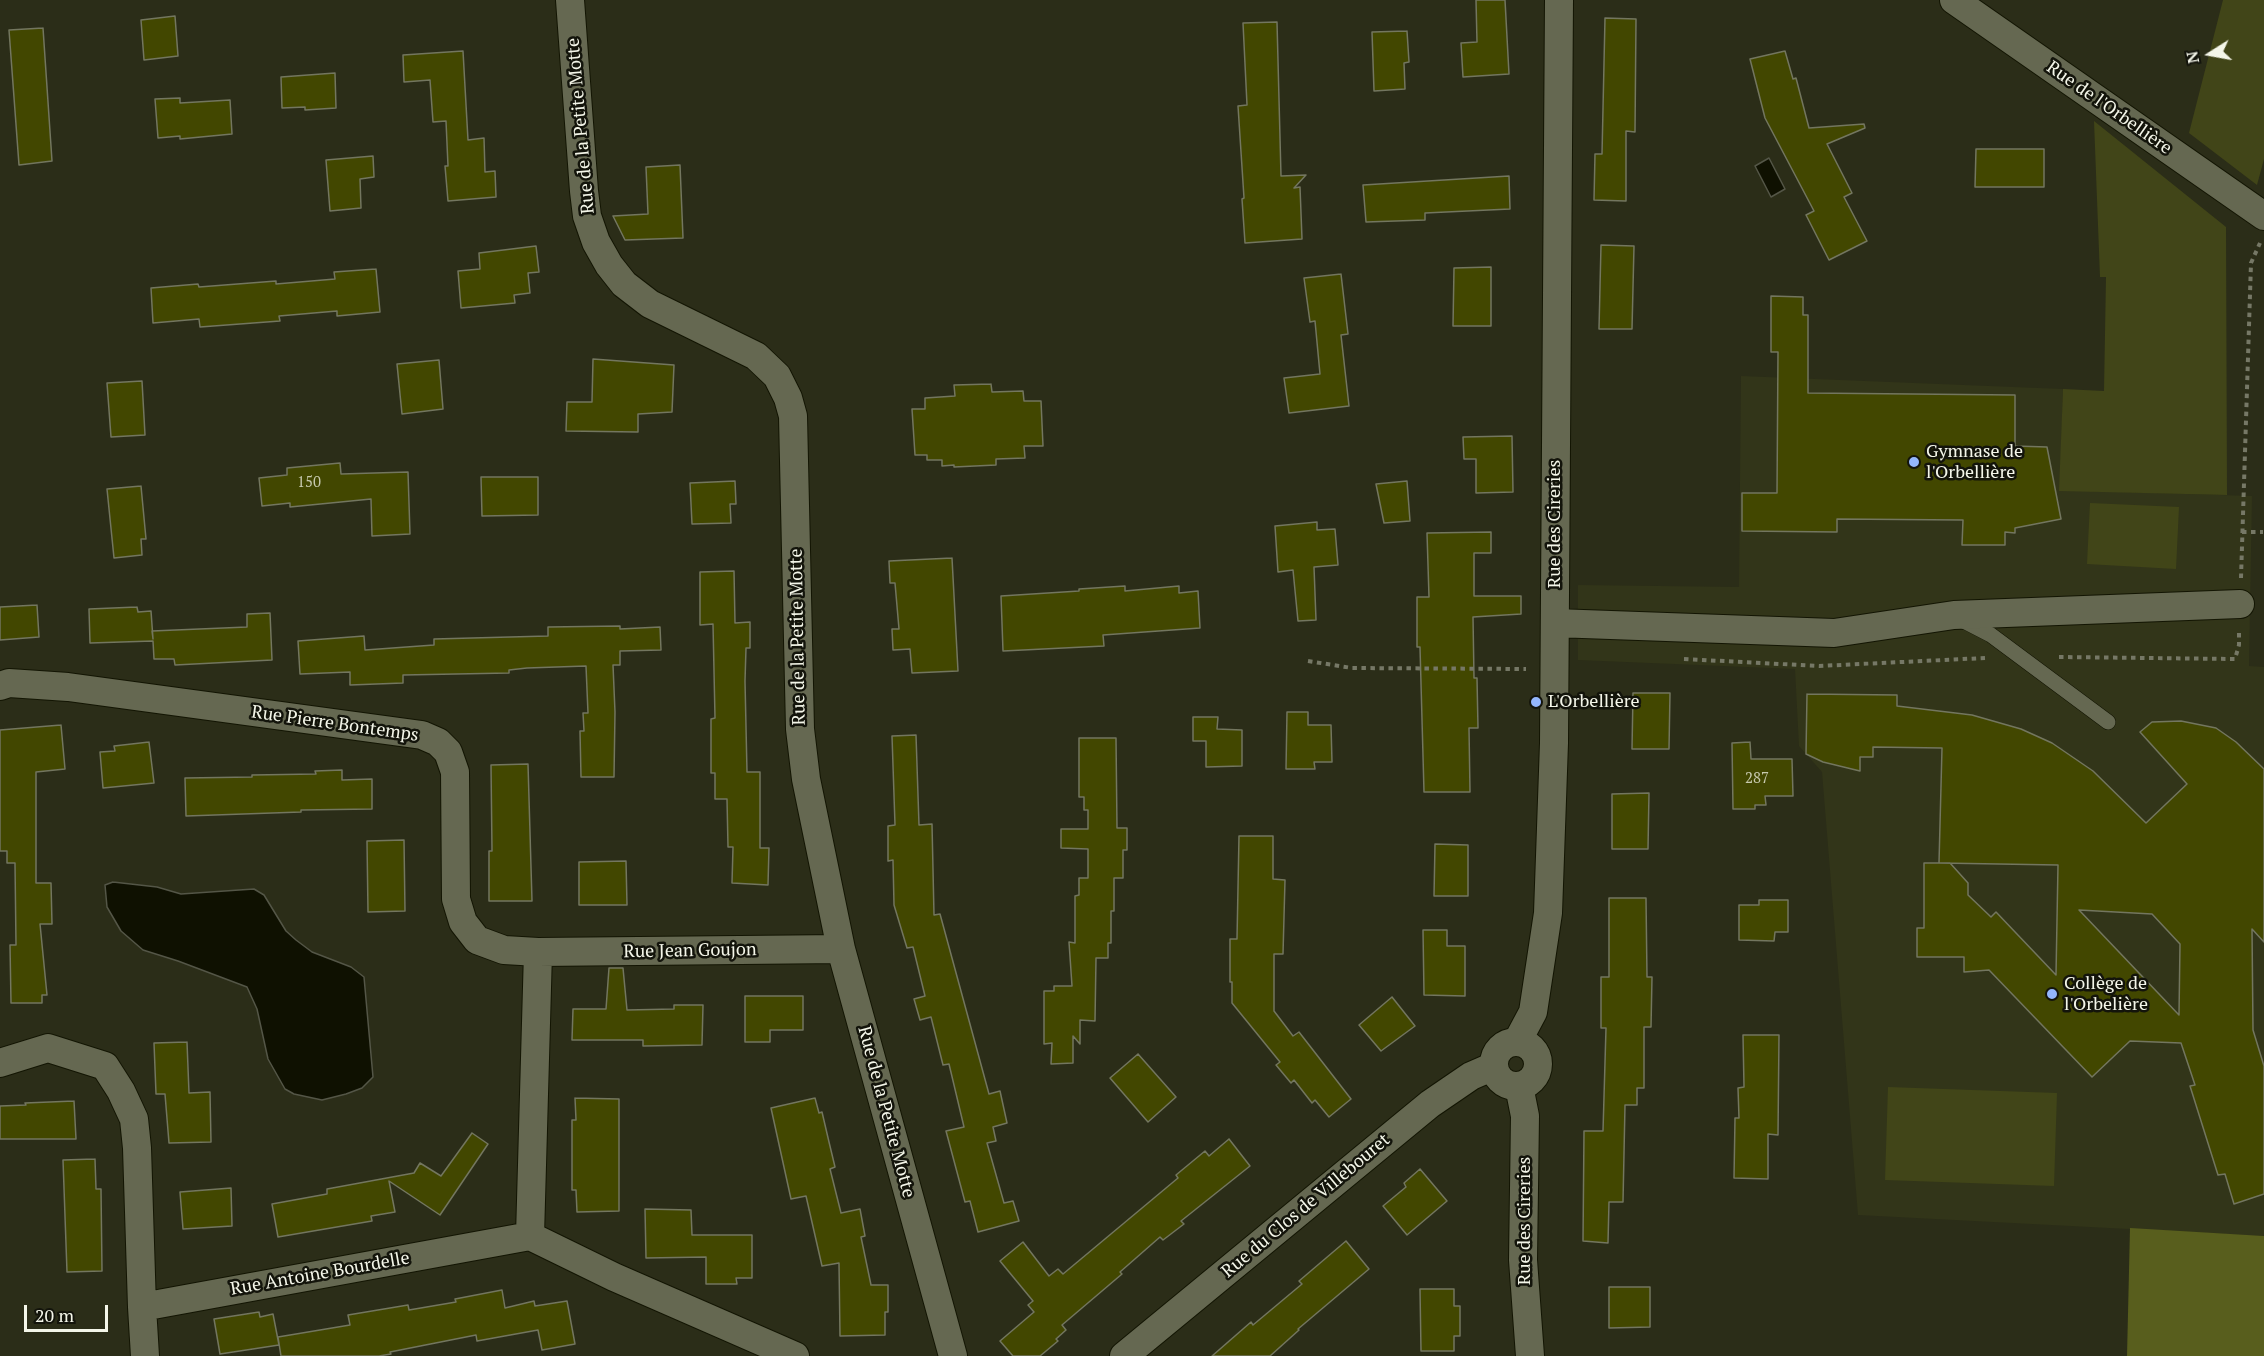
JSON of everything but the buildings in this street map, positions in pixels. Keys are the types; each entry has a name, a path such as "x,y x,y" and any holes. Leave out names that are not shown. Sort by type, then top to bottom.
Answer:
{"street":[{"name":"Rue de la Petite Motte","path":"570,0 584,191 587,216 596,242 609,265 624,284 650,304 756,356 777,376 794,417 800,729 806,780 841,949 953,1356"},
{"name":"Rue des Cireries","path":"1517,1042 1533,1012 1548,913 1554,743 1559,0"},
{"name":"Rue de l'Orbellière","path":"1954,0 2264,216"},
{"path":"1555,623 1834,633 1954,615 2240,604"},
{"name":"Rue Pierre Bontemps","path":"0,686 9,683 79,689 422,735 438,742 448,752 455,772 456,899 463,922 477,940 504,950 538,952"},
{"name":"Rue Jean Goujon","path":"538,952 841,949"},
{"path":"538,952 530,1236 614,1277 795,1356"},
{"path":"1517,1042 1523,1043 1534,1051 1538,1065 1533,1078 1519,1086 1498,1077 1494,1066 1496,1054 1500,1049 1517,1042"},
{"path":"0,1063 48,1048 105,1066 121,1091 134,1119 137,1148 142,1307 146,1356"},
{"name":"Rue du Clos de Villebouret","path":"1124,1356 1430,1104 1471,1076 1494,1066"},
{"name":"Rue des Cireries","path":"1519,1086 1525,1116 1523,1260 1530,1356"},
{"name":"Rue Antoine Bourdelle","path":"142,1307 530,1236"}],"lane":[{"path":"1954,615 1992,635 2108,722"}],"path":[{"path":"1678,658 1819,666 2020,657 2235,659 2239,645 2251,263 2264,234"},
{"path":"2242,532 2263,532"},
{"path":"1308,661 1352,668 1529,669"}],"shaded area":[{"path":"2223,0 2264,0 2264,159 2257,185 2189,133"},
{"path":"2094,121 2226,227 2227,495 2059,491 2063,389 2104,391 2106,277 2100,277"},
{"path":"1769,158 1785,189 1771,197 1755,166"},
{"name":"Collège de l'Orbelière","path":"1741,376 2063,389 2060,490 2252,496 2249,666 2264,667 2264,1236 1858,1215 1822,772 1799,746 1795,669 1578,660 1578,585 1739,587"},
{"path":"2090,503 2179,507 2176,569 2087,564"},
{"path":"113,882 157,887 181,894 254,889 264,895 286,931 296,940 312,952 351,967 364,977 373,1077 362,1088 322,1100 294,1094 285,1089 268,1059 257,1009 247,987 143,950 121,931 107,907 105,885"},
{"path":"1888,1087 2057,1093 2054,1186 1885,1180"}],"green space":[{"path":"2130,1228 2264,1236 2264,1356 2127,1356"}],"place":[{"name":"Gymnase de l'Orbellière","path":"1914,462"},
{"name":"L'Orbellière","path":"1536,702"},
{"name":"Collège de l'Orbelière","path":"2052,994"}]}
